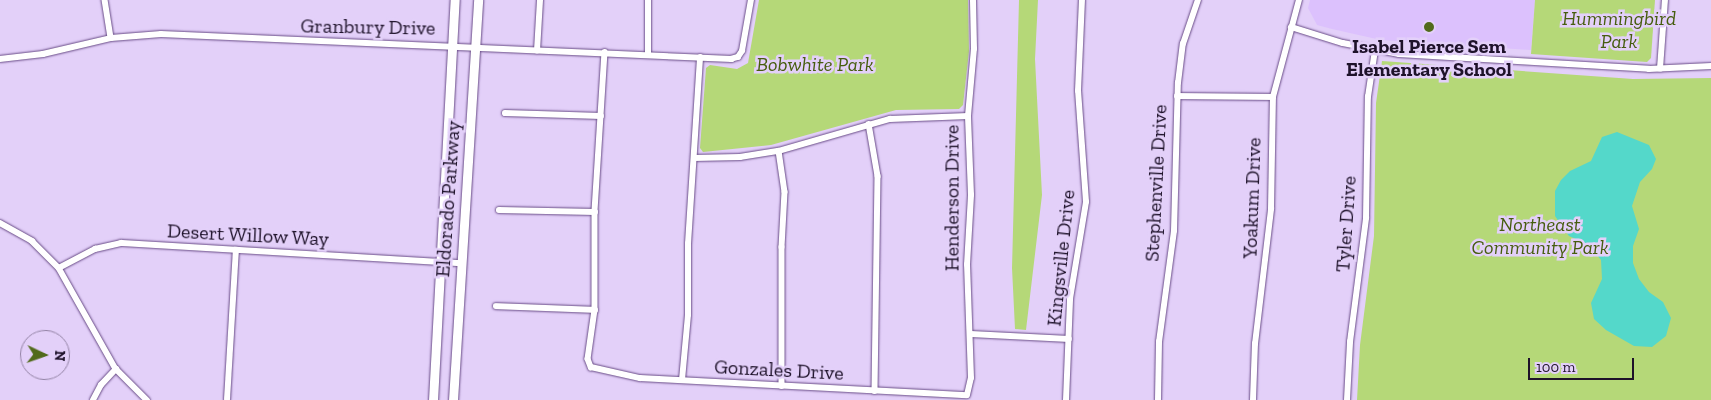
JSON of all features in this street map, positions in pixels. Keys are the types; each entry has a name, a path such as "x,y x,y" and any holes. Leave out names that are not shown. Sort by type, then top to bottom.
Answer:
{"main road":[{"name":"Eldorado Parkway","path":"433,400 455,0"},
{"name":"Eldorado Parkway","path":"453,400 478,0"}],"street":[{"path":"105,0 111,38"},
{"path":"537,51 540,0"},
{"path":"648,0 648,55"},
{"name":"Granbury Drive","path":"0,59 43,54 111,38 160,34 305,43 453,46 537,51 738,57 751,0"},
{"name":"Henderson Drive","path":"967,395 970,384 971,334 967,265 971,195 968,116 974,49 973,0"},
{"name":"Kingsville Drive","path":"1066,400 1070,299 1086,202 1078,91 1082,0"},
{"name":"Stephenville Drive","path":"1158,400 1159,342 1174,231 1178,96 1183,44 1197,0"},
{"name":"Yoakum Drive","path":"1253,400 1255,344 1271,210 1273,98 1299,0"},
{"path":"1660,69 1665,0"},
{"path":"1291,27 1375,50 1508,62 1660,69 1711,66"},
{"name":"Tyler Drive","path":"1347,400 1350,342 1366,218 1368,97 1375,50"},
{"path":"496,306 595,310 595,212 605,52"},
{"path":"682,380 688,315 688,244 700,57"},
{"path":"1178,96 1273,98"},
{"path":"505,113 601,116"},
{"path":"694,158 740,157 779,151 869,124 909,117 968,116"},
{"path":"869,124 878,176 875,391"},
{"path":"779,151 785,192 782,247 782,386"},
{"path":"499,210 595,212"},
{"path":"0,223 32,241 59,268 116,369 147,400"},
{"name":"Desert Willow Way","path":"59,268 95,249 121,243 462,263"},
{"path":"227,400 236,250"},
{"name":"Gonzales Drive","path":"595,310 588,359 591,367 630,377 967,395"},
{"path":"971,334 1069,339"},
{"path":"93,400 101,385 116,369"}],"shaded area":[{"name":"Isabel Pierce Sem Elementary School","path":"1310,0 1535,0 1531,50 1381,40 1332,29 1317,25 1308,8"},
{"path":"1617,132 1649,145 1656,159 1652,169 1640,182 1632,206 1639,229 1633,246 1633,263 1639,279 1649,292 1663,302 1671,318 1666,336 1652,347 1634,346 1606,330 1594,319 1591,303 1602,279 1601,260 1589,245 1569,236 1555,216 1555,191 1561,180 1570,171 1591,161 1602,137"}],"green space":[{"name":"Bobwhite Park","path":"759,0 968,0 969,51 963,105 959,109 896,110 771,145 703,152 700,148 706,68 710,65 737,69 748,63"},
{"path":"1019,0 1038,0 1035,59 1042,195 1026,330 1015,329 1012,268"},
{"name":"Hummingbird Park","path":"1535,0 1655,0 1651,58 1647,62 1531,54"},
{"name":"Northeast Community Park","path":"1382,61 1633,79 1711,78 1711,400 1357,400 1360,345 1374,236 1376,103"}],"place":[{"name":"Isabel Pierce Sem Elementary School","path":"1429,27"}]}
